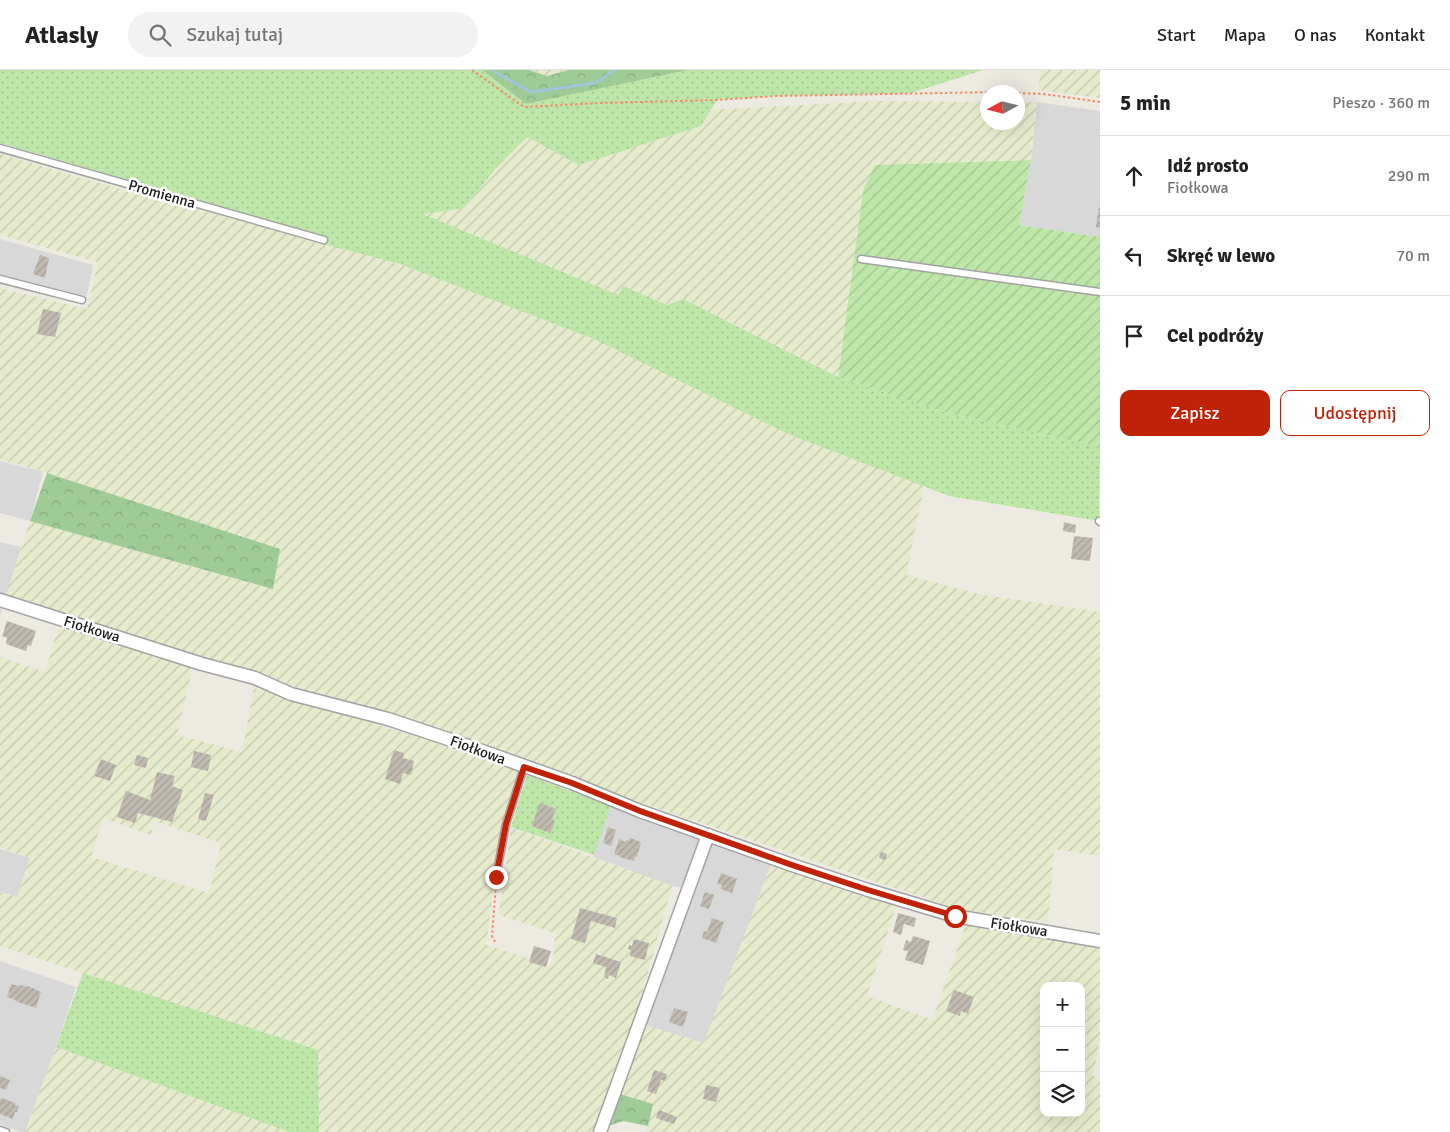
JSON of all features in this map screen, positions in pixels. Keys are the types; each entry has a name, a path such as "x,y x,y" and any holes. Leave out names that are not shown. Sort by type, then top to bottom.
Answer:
{"street":[{"name":"Fiołkowa","path":"0,600 202,664 255,678 291,694 388,719 457,742 572,783 640,811 868,890 955,916 1100,941"},
{"path":"600,1132 708,835"}],"lane":[{"name":"Promienna","path":"0,148 324,240"},
{"path":"861,259 1100,292"},
{"path":"0,279 82,300"},
{"path":"496,877 506,824 524,767"},
{"path":"0,1130 6,1132"}],"path":[{"path":"472,70 524,107 777,96 980,92"},
{"path":"1025,93 1100,102"},
{"path":"495,942 492,936 496,877"}],"shaded area":[{"path":"1037,102 1100,111 1100,237 1019,225 1031,160"},
{"path":"0,239 93,265 85,305 0,282"},
{"path":"0,461 43,472 30,521 0,513"},
{"path":"0,542 21,547 0,616"},
{"path":"611,806 771,864 704,1044 645,1025 690,889 672,886 593,857"},
{"path":"0,849 30,858 17,897 0,892"},
{"path":"0,961 76,987 25,1132 0,1124"}],"green space":[{"path":"0,70 482,70 526,104 688,70 983,70 911,93 777,96 717,100 701,126 579,165 527,137 495,169 464,208 423,214 618,295 623,286 667,305 683,299 838,377 944,412 1100,447 1099,521 949,496 788,434 596,340 400,264 327,245 328,238 0,143"},
{"path":"482,70 529,70 547,76 568,70 688,70 526,104"},
{"path":"529,70 568,70 547,76"},
{"path":"1041,70 1100,70 1100,98 1038,90"},
{"path":"875,101 980,102 980,130 1025,130 1025,102 1037,102 1031,160 875,165 863,191 838,377 712,313 667,305 623,286 618,295 422,214 464,208 495,169 527,137 579,165 701,126 710,110"},
{"path":"0,154 92,181 400,264 596,340 788,434 924,486 906,575 983,595 1100,612 1100,856 1054,849 1048,922 958,909 338,701 311,694 290,685 5,598 30,521 272,589 280,550 0,459 0,288 87,309 98,262 0,235"},
{"path":"1031,160 1019,225 1100,237 1100,447 944,412 838,377 863,191 875,165"},
{"path":"47,473 280,549 273,589 30,521"},
{"path":"59,625 193,665 177,735 242,752 254,688 519,767 499,849 486,945 553,966 555,933 499,915 511,827 672,886 635,1018 593,1132 319,1132 318,1050 0,946 0,892 17,897 30,858 0,848 0,657 45,672","holes":["103,818 151,835 154,821 221,843 209,893 91,857"]},
{"path":"527,775 611,806 594,855 511,827"},
{"path":"771,864 896,906 867,996 932,1020 967,922 1100,947 1100,1038 1093,1076 1100,1079 1100,1132 646,1132 648,1126 623,1095 618,1092 645,1025 704,1043"},
{"path":"83,973 318,1050 319,1132 289,1132 56,1047"},
{"path":"56,1047 289,1132 25,1132"},
{"path":"618,1092 653,1104 648,1126 623,1121 606,1127"}],"building":[{"path":"1100,208 1100,228 1096,227"},
{"path":"40,255 49,258 45,278 33,274"},
{"path":"43,309 61,313 55,337 37,334"},
{"path":"1064,522 1076,525 1075,533 1063,531"},
{"path":"1074,536 1093,538 1090,561 1071,559"},
{"path":"7,621 36,631 31,646 28,645 26,651 6,644 7,638 2,636"},
{"path":"394,750 404,753 403,758 414,761 411,775 403,773 400,784 385,779"},
{"path":"194,751 211,755 208,771 191,767"},
{"path":"137,755 148,758 146,768 134,765"},
{"path":"101,759 116,765 110,781 94,776"},
{"path":"157,772 175,776 172,786 183,790 172,822 138,813 135,823 117,817 126,791 150,800"},
{"path":"205,793 214,795 206,821 198,819"},
{"path":"541,803 556,809 552,819 555,821 550,833 532,826"},
{"path":"608,827 616,830 611,846 603,843"},
{"path":"630,838 641,842 634,861 614,854 619,839 626,842"},
{"path":"881,852 887,854 885,860 879,858"},
{"path":"721,873 737,879 732,893 721,889 722,885 717,884"},
{"path":"705,892 714,895 709,909 700,906"},
{"path":"580,908 617,918 615,928 591,921 585,943 571,939"},
{"path":"898,913 916,918 914,927 904,924 901,935 893,932"},
{"path":"712,918 724,922 716,943 702,938 704,931 707,932"},
{"path":"913,936 930,941 923,965 905,960 908,951 903,950 906,940 911,942"},
{"path":"634,939 649,943 645,960 630,956 631,950 628,949 629,945 632,946"},
{"path":"534,946 551,951 546,967 529,962"},
{"path":"596,954 621,962 616,978 609,975 608,979 604,977 606,967 593,963"},
{"path":"11,984 28,986 41,992 36,1008 7,997"},
{"path":"954,990 974,997 968,1014 961,1011 960,1016 946,1011"},
{"path":"674,1008 688,1012 683,1027 669,1022"},
{"path":"654,1070 667,1074 665,1081 661,1080 656,1094 647,1091"},
{"path":"0,1076 10,1080 6,1090 0,1088"},
{"path":"706,1085 720,1088 716,1102 703,1099"},
{"path":"2,1098 19,1106 13,1119 0,1114 0,1100"},
{"path":"659,1110 677,1117 674,1124 656,1118"}],"waterway":[{"path":"494,70 531,92 595,83 615,70"}],"route":[{"path":"496,877 506,824 524,767 792,865 955,916"}]}
